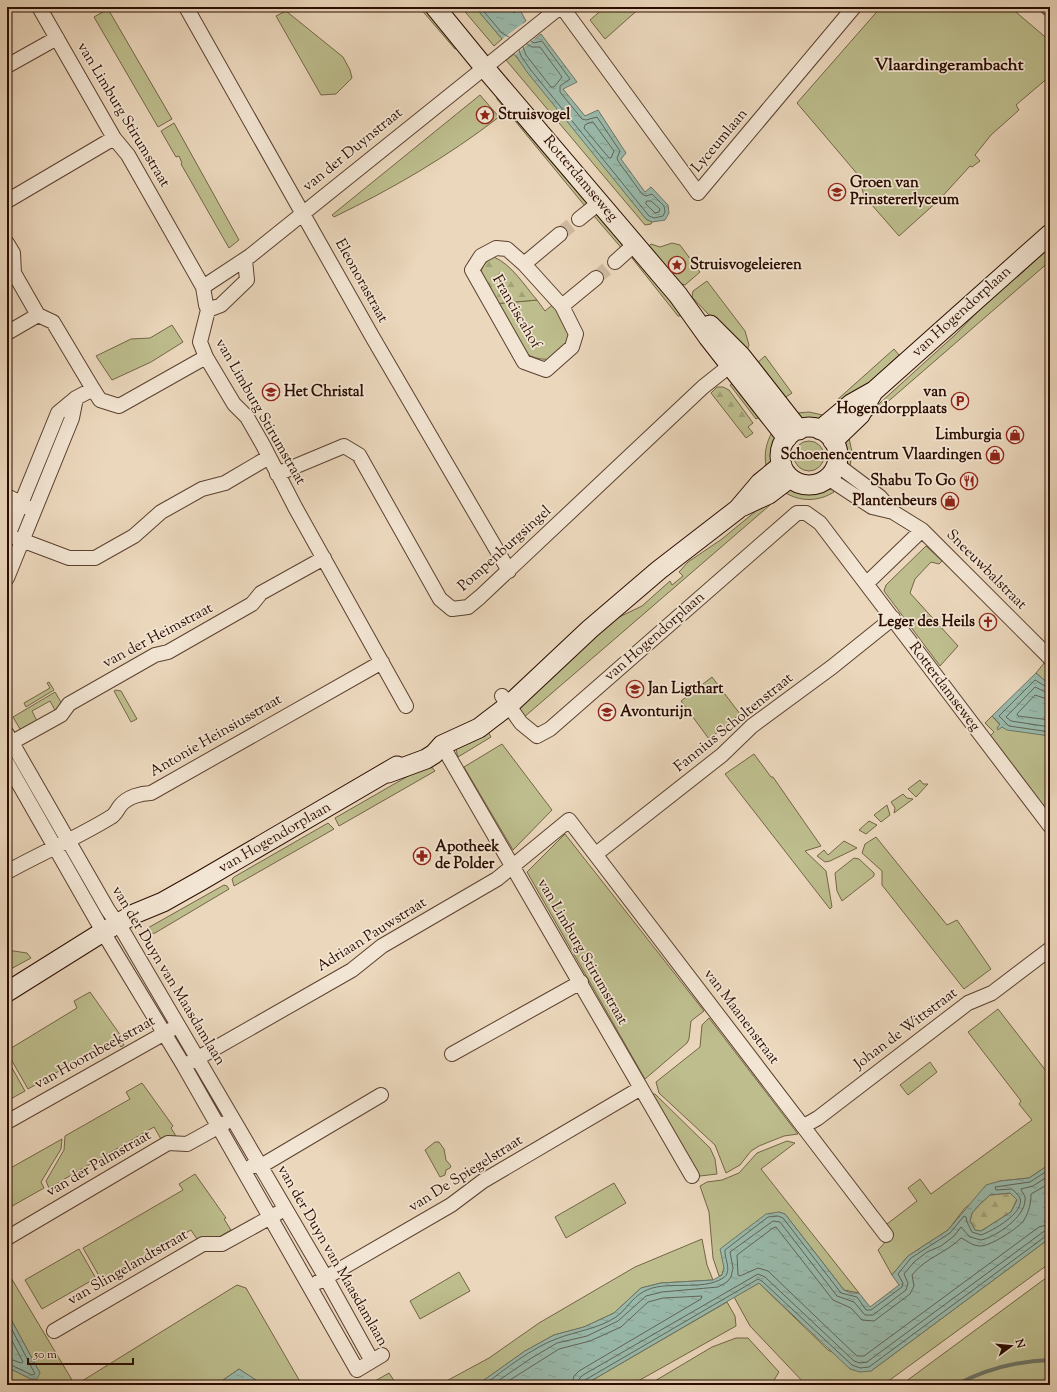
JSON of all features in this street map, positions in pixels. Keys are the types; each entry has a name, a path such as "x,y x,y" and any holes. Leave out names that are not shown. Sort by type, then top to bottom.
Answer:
{"street":[{"name":"van Limburg Stirumstraat","path":"39,7 114,138 128,155 203,287 208,310 200,342 206,357 234,404 247,417 406,706"},
{"name":"Eleonorastraat","path":"186,7 373,338 509,571"},
{"name":"Rotterdamseweg","path":"435,7 484,68 678,295 727,340 736,361 793,434"},
{"name":"van der Duynstraat","path":"203,287 245,260 484,68 508,47 561,7"},
{"name":"Lyceumlaan","path":"561,7 698,193 854,7"},
{"path":"7,66 57,38"},
{"path":"7,201 114,138"},
{"path":"579,218 600,202"},
{"name":"van Hogendorplaan","path":"826,436 851,404 874,391 1050,234"},
{"name":"Franciscahof","path":"524,264 556,238"},
{"path":"7,243 13,253 14,273 38,315 54,322 100,400 119,406 206,357"},
{"path":"615,262 635,244"},
{"name":"Franciscahof","path":"496,248 507,249 524,264 562,306 576,334 572,347 546,370 524,362 472,270 481,256 496,248"},
{"path":"208,310 221,305 247,280 245,260"},
{"path":"562,306 593,285"},
{"path":"7,333 38,315"},
{"name":"Pompenburgsingel","path":"277,474 344,446 359,455 440,599 452,609 468,606 509,571 703,386 736,361"},
{"path":"93,389 76,398 58,413 8,536 68,558 95,558 134,536 161,512 202,489 225,483 269,457"},
{"path":"7,578 72,418 76,398"},
{"path":"809,428 826,436 837,452 832,471 812,485 800,484 786,472 780,454 793,434 809,428"},
{"name":"Sneeuwbalstraat","path":"832,471 872,507 893,512 922,530 1050,658"},
{"name":"van Hogendorplaan","path":"7,993 113,933 134,914 163,902 388,773 426,759 434,754 442,745 462,734 479,728 505,700 659,570 740,507 769,494 786,472"},
{"path":"7,496 35,510"},
{"name":"van Hogendorplaan","path":"505,700 521,723 537,736 550,729 797,513 806,513"},
{"name":"Rotterdamseweg","path":"806,513 820,523 867,583 1050,826"},
{"path":"867,583 922,530"},
{"name":"van der Heimstraat","path":"8,740 61,715 69,704 155,654 168,652 208,630 252,604 261,593 324,558"},
{"name":"Fannius Scholtenstraat","path":"596,854 722,755 752,726 832,667 893,618"},
{"name":"Antonie Heinsiusstraat","path":"7,872 113,816 122,803 140,794 151,793 382,662"},
{"name":"van der Duyn van Maasdamlaan","path":"7,763 55,846 113,933 178,1026 198,1058 232,1119 326,1278 377,1358 357,1370 184,1066 164,1034 113,933 68,840 8,740"},
{"name":"van Limburg Stirumstraat","path":"442,745 581,982 692,1176"},
{"name":"van Maanenstraat","path":"569,820 886,1235"},
{"name":"Adriaan Pauwstraat","path":"184,1066 352,970 382,946 498,878 569,820"},
{"name":"Johan de Wittstraat","path":"804,1126 818,1118 968,1002 992,993 1050,949"},
{"path":"452,1054 581,982"},
{"name":"van Hoornbeekstraat","path":"7,1122 178,1026"},
{"name":"van De Spiegelstraat","path":"309,1287 451,1205 483,1181 641,1088"},
{"path":"243,1170 251,1166 261,1166 381,1095"},
{"name":"van der Palmstraat","path":"7,1238 168,1143 187,1144 232,1119"},
{"name":"van Slingelandtstraat","path":"54,1331 203,1244 222,1244 285,1209"}],"green space":[{"path":"419,7 427,9 457,48 455,49"},
{"path":"461,7 475,7 502,39 494,46"},
{"path":"605,7 641,7 605,39 590,20"},
{"path":"881,7 1010,7 1050,41 1050,76 1016,105 1019,110 991,135 975,155 980,161 972,167 970,166 939,200 899,236 864,196 859,176 797,103"},
{"path":"108,9 172,119 158,127 94,17"},
{"path":"286,11 343,57 350,70 352,78 336,94 321,95 276,16"},
{"path":"514,54 646,219 652,222 651,224 645,225 506,60"},
{"path":"480,95 499,117 459,146 419,172 334,217 332,215"},
{"path":"497,96 589,203 585,206 497,99"},
{"path":"174,123 239,240 229,248 181,164 182,163 179,156 176,157 161,131"},
{"path":"598,213 627,244 624,251 594,216"},
{"path":"672,243 680,245 700,272 685,285 679,283 649,246 651,244 660,247"},
{"path":"1050,245 1050,261 861,425 859,422 956,334 982,307"},
{"path":"494,257 512,270 537,300 493,304 483,285 481,273 487,262"},
{"path":"632,258 639,259 682,311 681,316 678,316"},
{"path":"707,281 745,331 749,345 747,350 744,352 692,297 693,291"},
{"path":"537,300 545,311 555,303 568,327 569,341 553,359 541,359 531,356 522,350 509,334 493,304"},
{"path":"172,325 183,342 151,362 112,380 96,356 131,339 150,338"},
{"path":"894,349 899,355 866,386 842,405 837,400"},
{"path":"765,356 792,393 781,400 755,365"},
{"path":"734,383 763,415 756,419 730,385"},
{"path":"717,387 723,387 729,390 753,423 748,427 753,433 746,438 711,393"},
{"path":"809,412 827,416 823,419 811,422 800,417 797,413"},
{"path":"772,432 775,433 776,438 775,447 768,468 766,466 765,453"},
{"path":"846,438 849,438 852,452 850,467 843,455"},
{"path":"809,441 820,445 824,456 820,467 809,471 798,467 794,456 798,445"},
{"path":"791,488 805,490 833,489 834,492 822,498 809,500 796,498 784,492"},
{"path":"768,501 770,505 523,718 519,710 519,703 613,620 642,606 670,581 672,585 683,576 679,572 688,562 722,539"},
{"path":"926,546 942,561 939,564 931,562 915,579 910,593 958,646 940,666 884,591 886,585"},
{"path":"1045,662 1050,667 1050,685 1036,673"},
{"path":"712,677 740,714 709,739 681,701"},
{"path":"49,682 54,690 26,707 24,703 50,688 47,683"},
{"path":"114,691 121,691 137,719 131,722"},
{"path":"55,692 62,704 56,712 50,701 32,711 37,721 24,730 20,729 13,717"},
{"path":"992,716 1002,727 1050,736 1050,817 989,737 994,732 985,723"},
{"path":"486,728 491,737 458,757 456,750 459,744"},
{"path":"502,744 552,810 513,850 464,767"},
{"path":"754,754 771,777 773,777 821,846 805,851 826,871 832,907 830,909 725,774"},
{"path":"429,764 435,771 339,826 335,818"},
{"path":"920,780 923,784 928,784 916,797 908,789"},
{"path":"903,794 907,798 913,799 894,813 895,808 891,802"},
{"path":"887,805 890,815 881,822 874,815"},
{"path":"869,821 877,825 866,834 859,830"},
{"path":"328,823 334,829 234,886 232,879 234,877"},
{"path":"565,834 704,1011 691,1021 689,1039 687,1043 645,1079 527,872"},
{"path":"876,837 947,925 957,920 991,969 964,989 882,885 882,871 862,853 865,844"},
{"path":"844,841 857,848 825,862 817,856 824,850 828,855"},
{"path":"854,858 859,859 874,873 874,876 842,901 837,891 835,873"},
{"path":"224,885 229,889 155,933 149,934 146,929"},
{"path":"7,950 27,953 31,958 7,971"},
{"path":"90,992 121,1036 120,1037 124,1045 121,1047 115,1039 28,1089 8,1054 8,1050 77,1008 74,1001"},
{"path":"998,1009 1050,1076 1050,1164 1029,1178 1000,1181 965,1208 948,1230 908,1256 892,1275 878,1250 890,1237 883,1227 917,1201 908,1188 920,1179 931,1194 1032,1120 1019,1104 1021,1101 968,1032"},
{"path":"709,1018 798,1134 784,1136 759,1146 751,1151 740,1165 726,1173 715,1145 659,1093 656,1082 700,1047 702,1025"},
{"path":"7,1059 25,1091 7,1101"},
{"path":"930,1062 937,1072 908,1095 900,1085"},
{"path":"142,1083 173,1126 171,1128 176,1136 166,1136 161,1139 154,1127 49,1188 46,1181 64,1150 65,1136 130,1099 126,1092"},
{"path":"651,1094 655,1094 710,1148 715,1159 717,1174 700,1176"},
{"path":"62,1139 61,1149 41,1182 44,1188 7,1209 7,1170"},
{"path":"787,1141 795,1143 761,1169 859,1293 844,1290 785,1214 779,1212 724,1268 722,1275 719,1276 713,1258 709,1212 700,1186 707,1182 722,1180 739,1173 757,1153"},
{"path":"435,1142 439,1142 444,1149 446,1160 451,1166 446,1170 445,1175 440,1177 425,1150"},
{"path":"195,1174 226,1218 224,1219 231,1230 219,1237 201,1237 197,1239 191,1230 102,1281 83,1248 183,1190 179,1184"},
{"path":"614,1183 626,1203 566,1238 555,1217"},
{"path":"1010,1193 1017,1199 1011,1212 981,1231 975,1230 970,1221 972,1213 980,1204 990,1195"},
{"path":"1050,1238 1050,1263 883,1385 806,1385 750,1326 734,1297 759,1283 828,1350 871,1371"},
{"path":"702,1239 707,1265 713,1280 661,1283 641,1288 614,1313 584,1327 554,1335 525,1351 477,1385 439,1385 489,1358 539,1323 635,1267"},
{"path":"79,1249 98,1282 89,1282 42,1309 25,1280"},
{"path":"7,1271 75,1385 7,1385 7,1367 31,1379 40,1373 7,1312"},
{"path":"459,1272 470,1291 420,1319 410,1301"},
{"path":"1050,1275 1050,1385 901,1385"},
{"path":"237,1285 246,1288 302,1385 259,1385 255,1380 239,1369 216,1385 84,1385 82,1381"},
{"path":"727,1302 735,1316 736,1326 631,1385 584,1385"},
{"path":"736,1338 748,1338 779,1372 771,1385 648,1385 712,1347"},
{"path":"389,1373 397,1385 368,1385"}],"water":[{"path":"475,7 510,7 514,13 519,8 526,21 523,23 534,39 541,34 577,82 563,89 585,116 598,110 626,153 621,159 645,192 651,187 668,205 669,213 665,220 652,222 646,219 527,72 504,38 502,39"},
{"path":"1036,673 1050,685 1050,736 1007,730 1002,727 998,730 997,728 1000,724 992,716"},
{"path":"1050,1164 1050,1238 871,1371 860,1372 850,1369 759,1283 584,1385 477,1385 525,1351 554,1335 584,1327 614,1313 641,1288 661,1283 713,1280 722,1275 724,1268 720,1249 766,1214 779,1212 785,1214 844,1290 851,1293 859,1293 870,1307 899,1285 892,1275 908,1256 948,1230 986,1185 1000,1181 1029,1178","holes":["1010,1193 1017,1200 1011,1212 981,1231 975,1230 970,1221 972,1213 990,1195"]},
{"path":"7,1312 40,1373 37,1379 31,1379 7,1367"},
{"path":"239,1369 256,1380 259,1385 216,1385"}],"pier":[{"path":"528,20 526,24 535,36 538,34 539,35 515,55 502,39"}],"waterway":[{"path":"956,1385 990,1370 1013,1364 1050,1360"}],"tunnel":[{"path":"560,234 579,219"},
{"path":"596,278 615,262"}],"place":[{"name":"Struisvogel","path":"485,115"},
{"name":"Groen van Prinstererlyceum","path":"837,192"},
{"name":"Struisvogeleieren","path":"677,265"},
{"name":"Het Christal","path":"271,392"},
{"name":"van Hogendorpplaats","path":"960,401"},
{"name":"Limburgia","path":"1015,435"},
{"name":"Schoenencentrum Vlaardingen","path":"995,455"},
{"name":"Shabu To Go","path":"969,481"},
{"name":"Plantenbeurs","path":"950,501"},
{"name":"Leger des Heils","path":"988,622"},
{"name":"Jan Ligthart","path":"635,689"},
{"name":"Avonturijn","path":"607,712"},
{"name":"Apotheek de Polder","path":"422,856"}],"district":[{"name":"Vlaardingerambacht","path":"949,66"}]}
